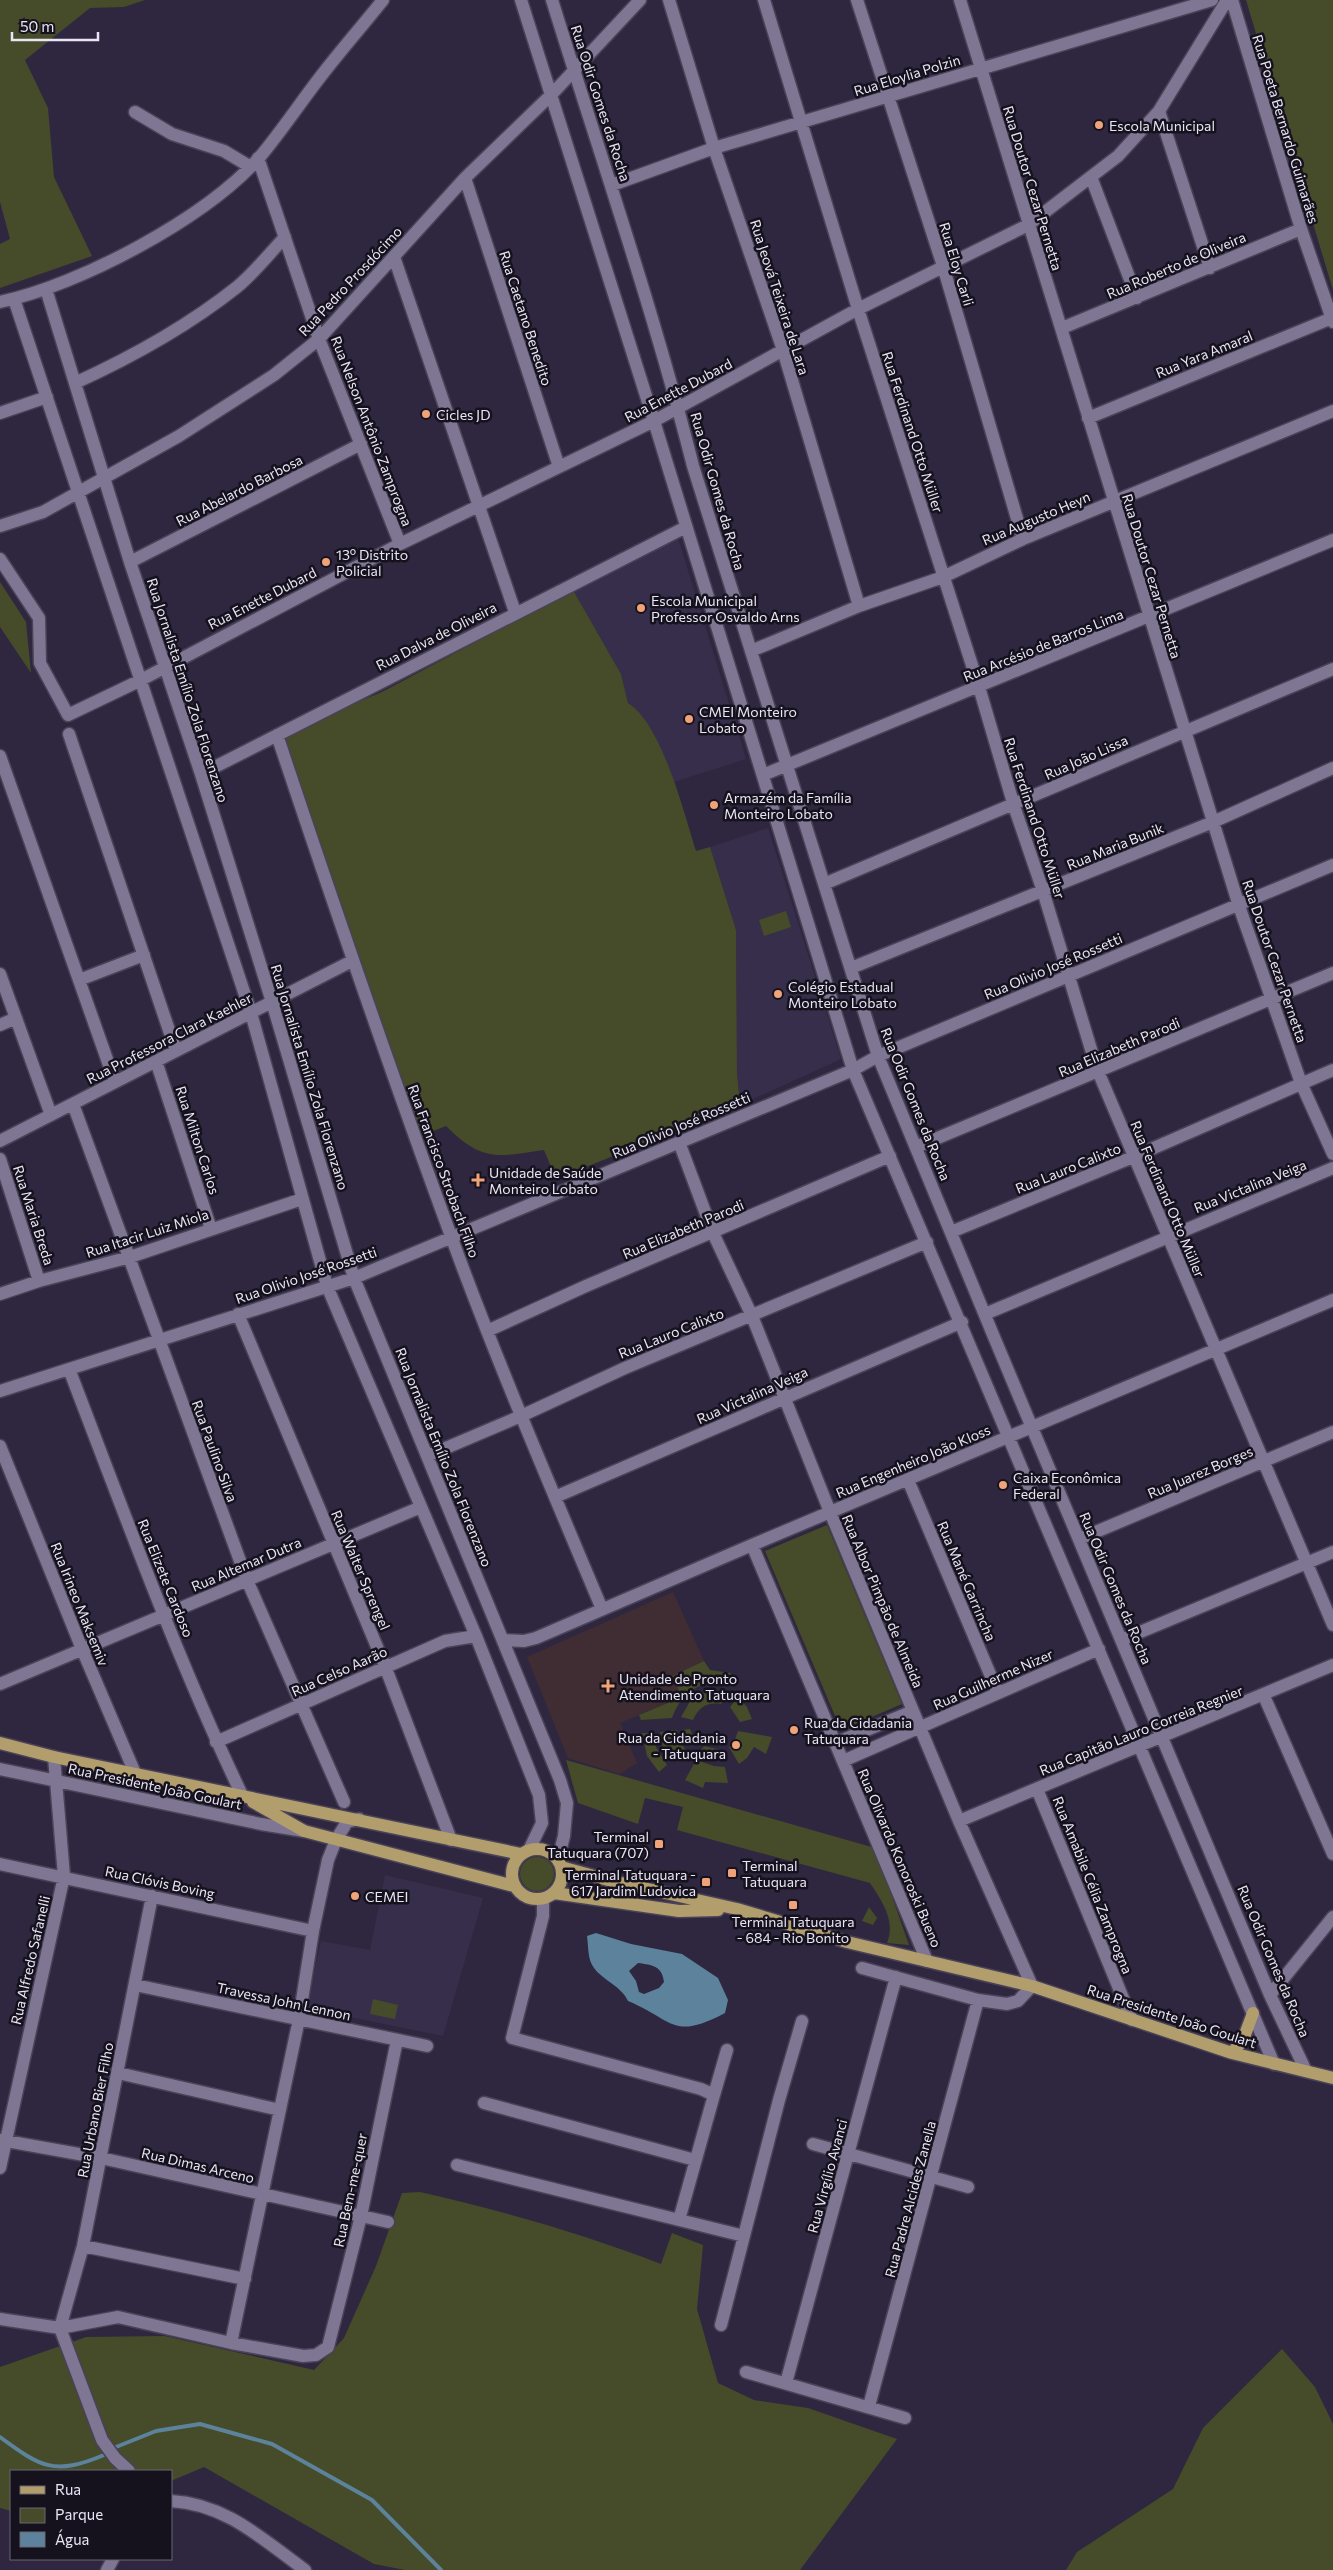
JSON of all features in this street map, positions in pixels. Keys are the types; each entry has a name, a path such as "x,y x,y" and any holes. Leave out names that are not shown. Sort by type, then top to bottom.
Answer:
{"main road":[{"name":"Rua Presidente João Goulart","path":"0,1743 54,1757 451,1840 525,1852 545,1850 560,1864 736,1909 847,1942 1032,1986 1232,2053 1333,2078"},
{"name":"Rua Presidente João Goulart","path":"242,1795 304,1831 514,1886 526,1897 548,1896 679,1911 736,1909"},
{"path":"514,1886 512,1869 525,1852"},
{"path":"548,1896 561,1881 560,1864"},
{"path":"1232,2053 1243,2040 1253,2012"}],"street":[{"path":"0,302 46,289 116,258 167,230 214,197 254,162 323,73 384,0"},
{"path":"521,0 654,421 853,1070 962,1322 1274,2064"},
{"name":"Rua Odir Gomes da Rocha","path":"552,0 612,185 678,408 692,466 878,1056 1162,1738 1270,1994 1306,2071"},
{"name":"Rua Pedro Prosdócimo","path":"0,526 43,512 179,436 266,380 319,339 465,178 552,94 640,0"},
{"name":"Rua Jeová Teixeira de Lara","path":"669,0 714,148 783,350 859,606"},
{"name":"Rua Ferdinand Otto Müller","path":"764,0 858,309 979,687 1014,806 1043,891 1099,1072 1133,1157 1217,1348 1263,1463 1333,1625"},
{"name":"Rua Eloy Carli","path":"857,0 943,266 1023,539"},
{"name":"Rua Doutor Cezar Pernetta","path":"960,0 1239,906 1301,1083 1333,1154"},
{"name":"Rua Eloylia Polzin","path":"612,185 714,148 1212,0"},
{"name":"Rua Enette Dubard","path":"0,559 39,618 40,663 68,715 139,681 164,666 400,544 654,421 858,309 1028,224 1118,156 1159,111 1227,0"},
{"name":"Rua Poeta Bernardo Guimarães","path":"1232,0 1301,229 1332,320"},
{"path":"1159,111 1210,268"},
{"path":"135,112 172,134 254,162"},
{"name":"Rua Nelson Antônio Zamprogna","path":"254,162 285,237 319,339 400,544"},
{"path":"1091,177 1138,298"},
{"name":"Rua Caetano Benedito","path":"465,178 559,467"},
{"name":"Rua Roberto de Oliveira","path":"1062,328 1301,229"},
{"path":"75,383 130,358 238,286 285,237"},
{"path":"394,257 515,612"},
{"name":"Rua Jornalista Emílio Zola Florenzano","path":"46,289 130,562 201,774 272,1002 354,1278 553,1762 567,1803 560,1864"},
{"path":"14,299 139,681 251,1013 327,1286 476,1636 539,1795 542,1823 525,1852"},
{"name":"Rua Yara Amaral","path":"1088,418 1332,320"},
{"path":"0,413 47,397"},
{"name":"Rua Augusto Heyn","path":"751,651 859,606 943,577 1023,539 1333,411"},
{"name":"Rua Abelardo Barbosa","path":"130,562 361,444"},
{"name":"Rua Dalva de Oliveira","path":"201,774 515,612 686,527"},
{"name":"Rua Arcésio de Barros Lima","path":"763,775 1333,540"},
{"name":"Rua João Lissa","path":"824,884 1014,806 1184,730 1333,669"},
{"path":"69,734 176,1051"},
{"name":"Rua Francisco Strobach Filho","path":"277,735 352,961 451,1237 521,1416 602,1610"},
{"path":"0,756 114,1082"},
{"name":"Rua Maria Bunik","path":"851,968 1213,822 1333,768"},
{"name":"Rua Olivio José Rossetti","path":"0,1392 158,1339 354,1278 853,1070 878,1056 1333,865"},
{"path":"79,980 144,955"},
{"name":"Rua Professora Clara Kaehler","path":"0,1141 352,961"},
{"name":"Rua Elizabeth Parodi","path":"916,1147 1333,973"},
{"path":"0,974 51,1115"},
{"path":"0,1025 16,1018"},
{"name":"Rua Milton Carlos","path":"156,1061 211,1229"},
{"name":"Rua Lauro Calixto","path":"951,1232 1133,1157 1333,1070"},
{"name":"Rua Paulino Silva","path":"73,1104 247,1580 344,1802"},
{"name":"Rua Albor Pimpão de Almeida","path":"679,1142 713,1233 752,1316 912,1711 1032,1986"},
{"name":"Rua Elizabeth Parodi","path":"487,1331 586,1286 890,1156"},
{"name":"Rua Maria Breda","path":"0,1159 39,1281"},
{"name":"Rua Victalina Veiga","path":"984,1314 1333,1168"},
{"name":"Rua Itacir Luiz Miola","path":"0,1294 39,1281 130,1257 302,1199"},
{"name":"Rua Lauro Calixto","path":"427,1456 521,1416 624,1368 927,1242"},
{"name":"Rua Engenheiro João Kloss","path":"503,1640 524,1641 536,1638 1333,1300"},
{"name":"Rua Walter Sprengel","path":"238,1314 385,1666 451,1840"},
{"name":"Rua Victalina Veiga","path":"555,1497 962,1322"},
{"name":"Rua Elizete Cardoso","path":"69,1369 164,1615 216,1742 242,1795"},
{"name":"Rua Juarez Borges","path":"1079,1539 1333,1432"},
{"name":"Rua Irineo Maksemiv","path":"0,1446 82,1649 135,1773"},
{"name":"Rua Mané Garrincha","path":"908,1480 998,1693"},
{"name":"Rua Altemar Dutra","path":"0,1684 421,1506"},
{"name":"Rua Olivardo Konoroski Bueno","path":"752,1545 927,1961"},
{"path":"1121,1640 1333,1552"},
{"path":"450,1574 459,1563 471,1564"},
{"name":"Rua Celso Aarão","path":"216,1742 445,1641 476,1636"},
{"name":"Rua Guilherme Nizer","path":"843,1760 1099,1649"},
{"name":"Rua Capitão Lauro Correia Regnier","path":"959,1821 1333,1666"},
{"path":"1264,1696 1333,1854"},
{"path":"835,1743 912,1711"},
{"name":"Rua Alfredo Safanelli","path":"0,2168 2,2141 64,1876 54,1757"},
{"name":"Rua Presidente João Goulart","path":"0,1769 304,1831"},
{"name":"Rua Amabile Célia Zamprogna","path":"1037,1789 1132,2020"},
{"path":"0,2319 60,2328 118,2317 231,2343 299,2019 313,1930 328,1860 336,1840 347,1822 359,1820"},
{"name":"Rua Clóvis Boving","path":"0,1864 313,1930"},
{"name":"Rua Urbano Bier Filho","path":"60,2328 83,2246 136,1985 152,1896"},
{"path":"548,1896 512,2038 701,2089 714,2095"},
{"path":"1270,1994 1333,1917"},
{"path":"862,1968 978,2000 1007,2004 1018,2001 1032,1986"},
{"name":"Rua Virgílio Avanci","path":"786,2383 896,1977"},
{"name":"Travessa John Lennon","path":"136,1985 427,2046"},
{"name":"Rua Padre Alcides Zanella","path":"869,2406 978,2000"},
{"path":"721,2325 802,2021"},
{"name":"Rua Bem-me-quer","path":"231,2343 302,2356 316,2355 328,2347 361,2216 396,2040"},
{"path":"679,2220 727,2050"},
{"path":"118,2073 280,2110"},
{"path":"484,2103 695,2160"},
{"name":"Rua Dimas Arceno","path":"2,2141 101,2158 262,2196 388,2222"},
{"path":"813,2144 968,2187"},
{"path":"457,2164 744,2236"},
{"path":"83,2246 245,2279"},
{"path":"60,2328 102,2440 115,2458 128,2470"},
{"path":"746,2372 869,2406 905,2418"},
{"path":"172,2501 208,2506 224,2514 305,2570"}],"shaded area":[{"name":"Escola Municipal Professor Osvaldo Arns","path":"678,538 746,759 674,782 653,732 634,707 628,703 621,674 573,590"},
{"name":"Colégio Estadual Monteiro Lobato","path":"768,828 841,1059 740,1105 737,1073 736,930 710,847"},
{"name":"Unidade de Pronto Atendimento Tatuquara","path":"673,1592 704,1661 672,1676 682,1697 620,1723 637,1763 619,1774 568,1758 527,1657"},
{"path":"385,1875 483,1898 443,2036 306,2008 321,1941 370,1950"}],"green space":[{"path":"0,0 145,0 124,7 90,8 25,60 48,108 54,177 92,256 0,288 0,244 10,239 0,202"},
{"path":"1246,0 1333,0 1333,290"},
{"path":"0,582 26,622 31,673 0,627"},
{"path":"573,590 621,674 628,703 640,714 661,749 678,793 696,851 710,847 736,930 737,1073 740,1105 556,1179 544,1150 502,1155 491,1154 470,1146 446,1126 421,1136 282,733 382,692"},
{"path":"786,911 791,927 764,936 759,920"},
{"path":"827,1525 902,1704 841,1730 765,1551"},
{"path":"704,1661 710,1670 731,1673 728,1685 709,1684 693,1690 681,1701 672,1718 641,1720 639,1715 682,1697 672,1676"},
{"path":"710,1689 725,1692 721,1704 704,1706 693,1720 681,1717 693,1696"},
{"path":"738,1697 747,1707 752,1719 740,1722 730,1707"},
{"path":"690,1729 696,1742 690,1746 682,1730"},
{"path":"677,1730 686,1751 673,1761 663,1748 660,1732"},
{"path":"738,1731 772,1737 766,1754 754,1747 747,1758 739,1764 729,1747 734,1742"},
{"path":"642,1733 653,1733 656,1747 667,1765 659,1772 647,1756"},
{"path":"704,1746 721,1750 723,1759 710,1759 698,1754"},
{"path":"566,1760 875,1848 909,1945 887,1943 890,1927 889,1919 883,1904 870,1883 677,1830 683,1807 645,1798 638,1824 578,1803"},
{"path":"696,1760 714,1766 725,1767 728,1783 705,1782 703,1788 685,1780"},
{"path":"537,1857 544,1858 549,1862 553,1867 553,1881 549,1886 544,1890 537,1891 530,1890 525,1886 521,1881 520,1874 521,1867 525,1862 530,1858"},
{"path":"869,1907 877,1918 873,1925 862,1921"},
{"path":"373,1999 398,2005 395,2019 370,2014"},
{"path":"420,2192 482,2207 602,2243 661,2264 672,2233 703,2245 697,2309 718,2383 754,2400 808,2408 897,2439 800,2570 405,2570 374,2564 204,2467 172,2481 172,2470 10,2470 10,2511 0,2508 0,2367 86,2337 165,2336 314,2370 344,2338 376,2266 402,2193"},
{"path":"1282,2349 1315,2387 1333,2424 1333,2570 1066,2570 1077,2552 1173,2489 1203,2428"}],"water":[{"path":"596,1933 631,1944 682,1954 718,1978 728,2000 725,2013 694,2026 683,2027 665,2021 628,2001 620,1990 597,1972 593,1966 589,1957 587,1936","holes":["638,1963 659,1969 664,1982 659,1988 644,1994 639,1992 636,1981 629,1971"]}],"waterway":[{"path":"116,2447 156,2431 200,2424 272,2444 372,2500 441,2570"},
{"path":"0,2437 27,2455 49,2465 72,2465 104,2455"}],"place":[{"name":"Escola Municipal","path":"1099,125"},
{"name":"Cicles JD","path":"426,414"},
{"name":"13º Distrito Policial","path":"326,562"},
{"name":"Escola Municipal Professor Osvaldo Arns","path":"641,608"},
{"name":"CMEI Monteiro Lobato","path":"689,719"},
{"name":"Armazém da Família Monteiro Lobato","path":"714,805"},
{"name":"Colégio Estadual Monteiro Lobato","path":"778,994"},
{"name":"Unidade de Saúde Monteiro Lobato","path":"478,1180"},
{"name":"Caixa Econômica Federal","path":"1003,1485"},
{"name":"Unidade de Pronto Atendimento Tatuquara","path":"608,1686"},
{"name":"Rua da Cidadania Tatuquara","path":"794,1730"},
{"name":"Rua da Cidadania - Tatuquara","path":"736,1745"},
{"name":"Terminal Tatuquara (707)","path":"659,1844"},
{"name":"Terminal Tatuquara","path":"732,1873"},
{"name":"Terminal Tatuquara - 617 Jardim Ludovica","path":"706,1882"},
{"name":"CEMEI","path":"355,1896"},
{"name":"Terminal Tatuquara - 684 - Rio Bonito","path":"793,1905"}]}
